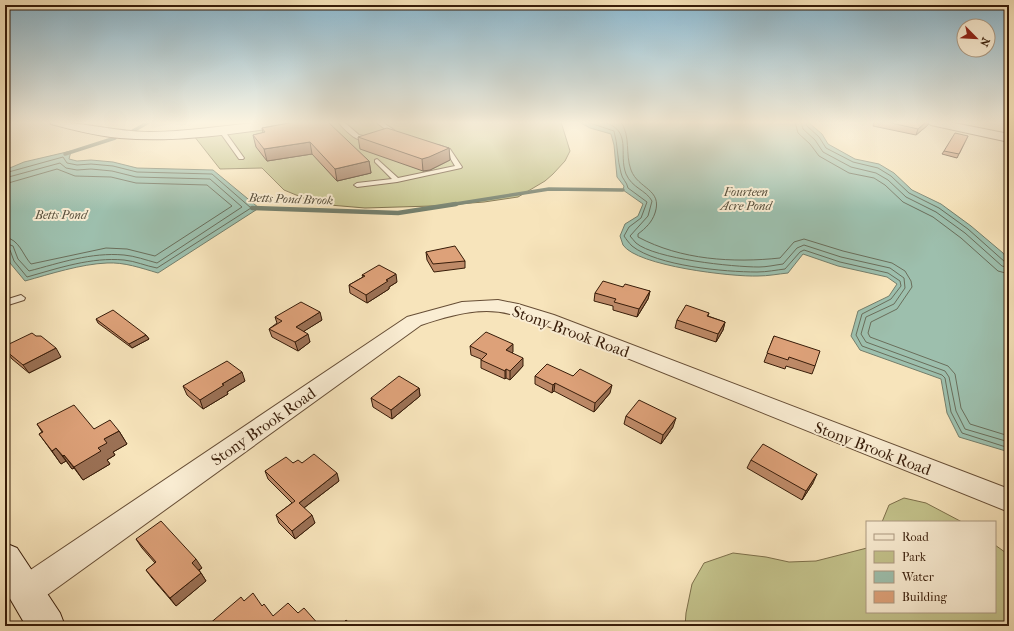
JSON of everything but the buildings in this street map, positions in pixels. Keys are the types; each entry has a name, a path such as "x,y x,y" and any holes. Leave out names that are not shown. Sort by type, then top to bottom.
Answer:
{"main road":[{"path":"5,559 47,626"}],"street":[{"name":"Stony Brook Road","path":"25,592 414,321 452,309 478,305 511,308 546,319 1009,501"}],"lane":[{"path":"236,151 241,158"},
{"path":"357,185 397,180 460,167 449,151"},
{"path":"377,161 397,180"},
{"path":"5,303 21,298"}],"green space":[{"path":"206,151 570,151 565,161 553,174 545,181 518,197 484,202 432,206 365,208 318,204 284,190 262,168 220,169"},
{"path":"904,498 926,503 960,521 882,521 889,505"},
{"path":"996,546 1009,555 1009,626 685,626 692,584 704,563 733,553 766,557 789,562 816,561 866,548 866,613 996,613"}],"water":[{"name":"Betts Pond","path":"71,151 69,159 77,161 91,160 113,162 137,168 213,170 259,208 158,273 126,264 107,263 76,267 25,281 10,263 5,247 5,170 24,162"},
{"name":"Fourteen Acre Pond","path":"615,151 841,151 855,159 879,164 894,173 912,190 941,204 971,226 1003,253 1009,261 1009,452 959,437 947,413 941,379 860,350 851,336 858,311 889,296 897,284 887,277 838,266 803,254 788,273 758,276 728,275 686,269 646,259 632,252 623,245 620,236 625,224 638,216 643,204 623,190 624,186 617,177"}],"waterway":[{"name":"Betts Pond Brook","path":"65,154 73,151"},
{"name":"Betts Pond Brook","path":"449,205 549,189 623,190"},
{"name":"Betts Pond Brook","path":"252,208 398,213 456,204"}]}
